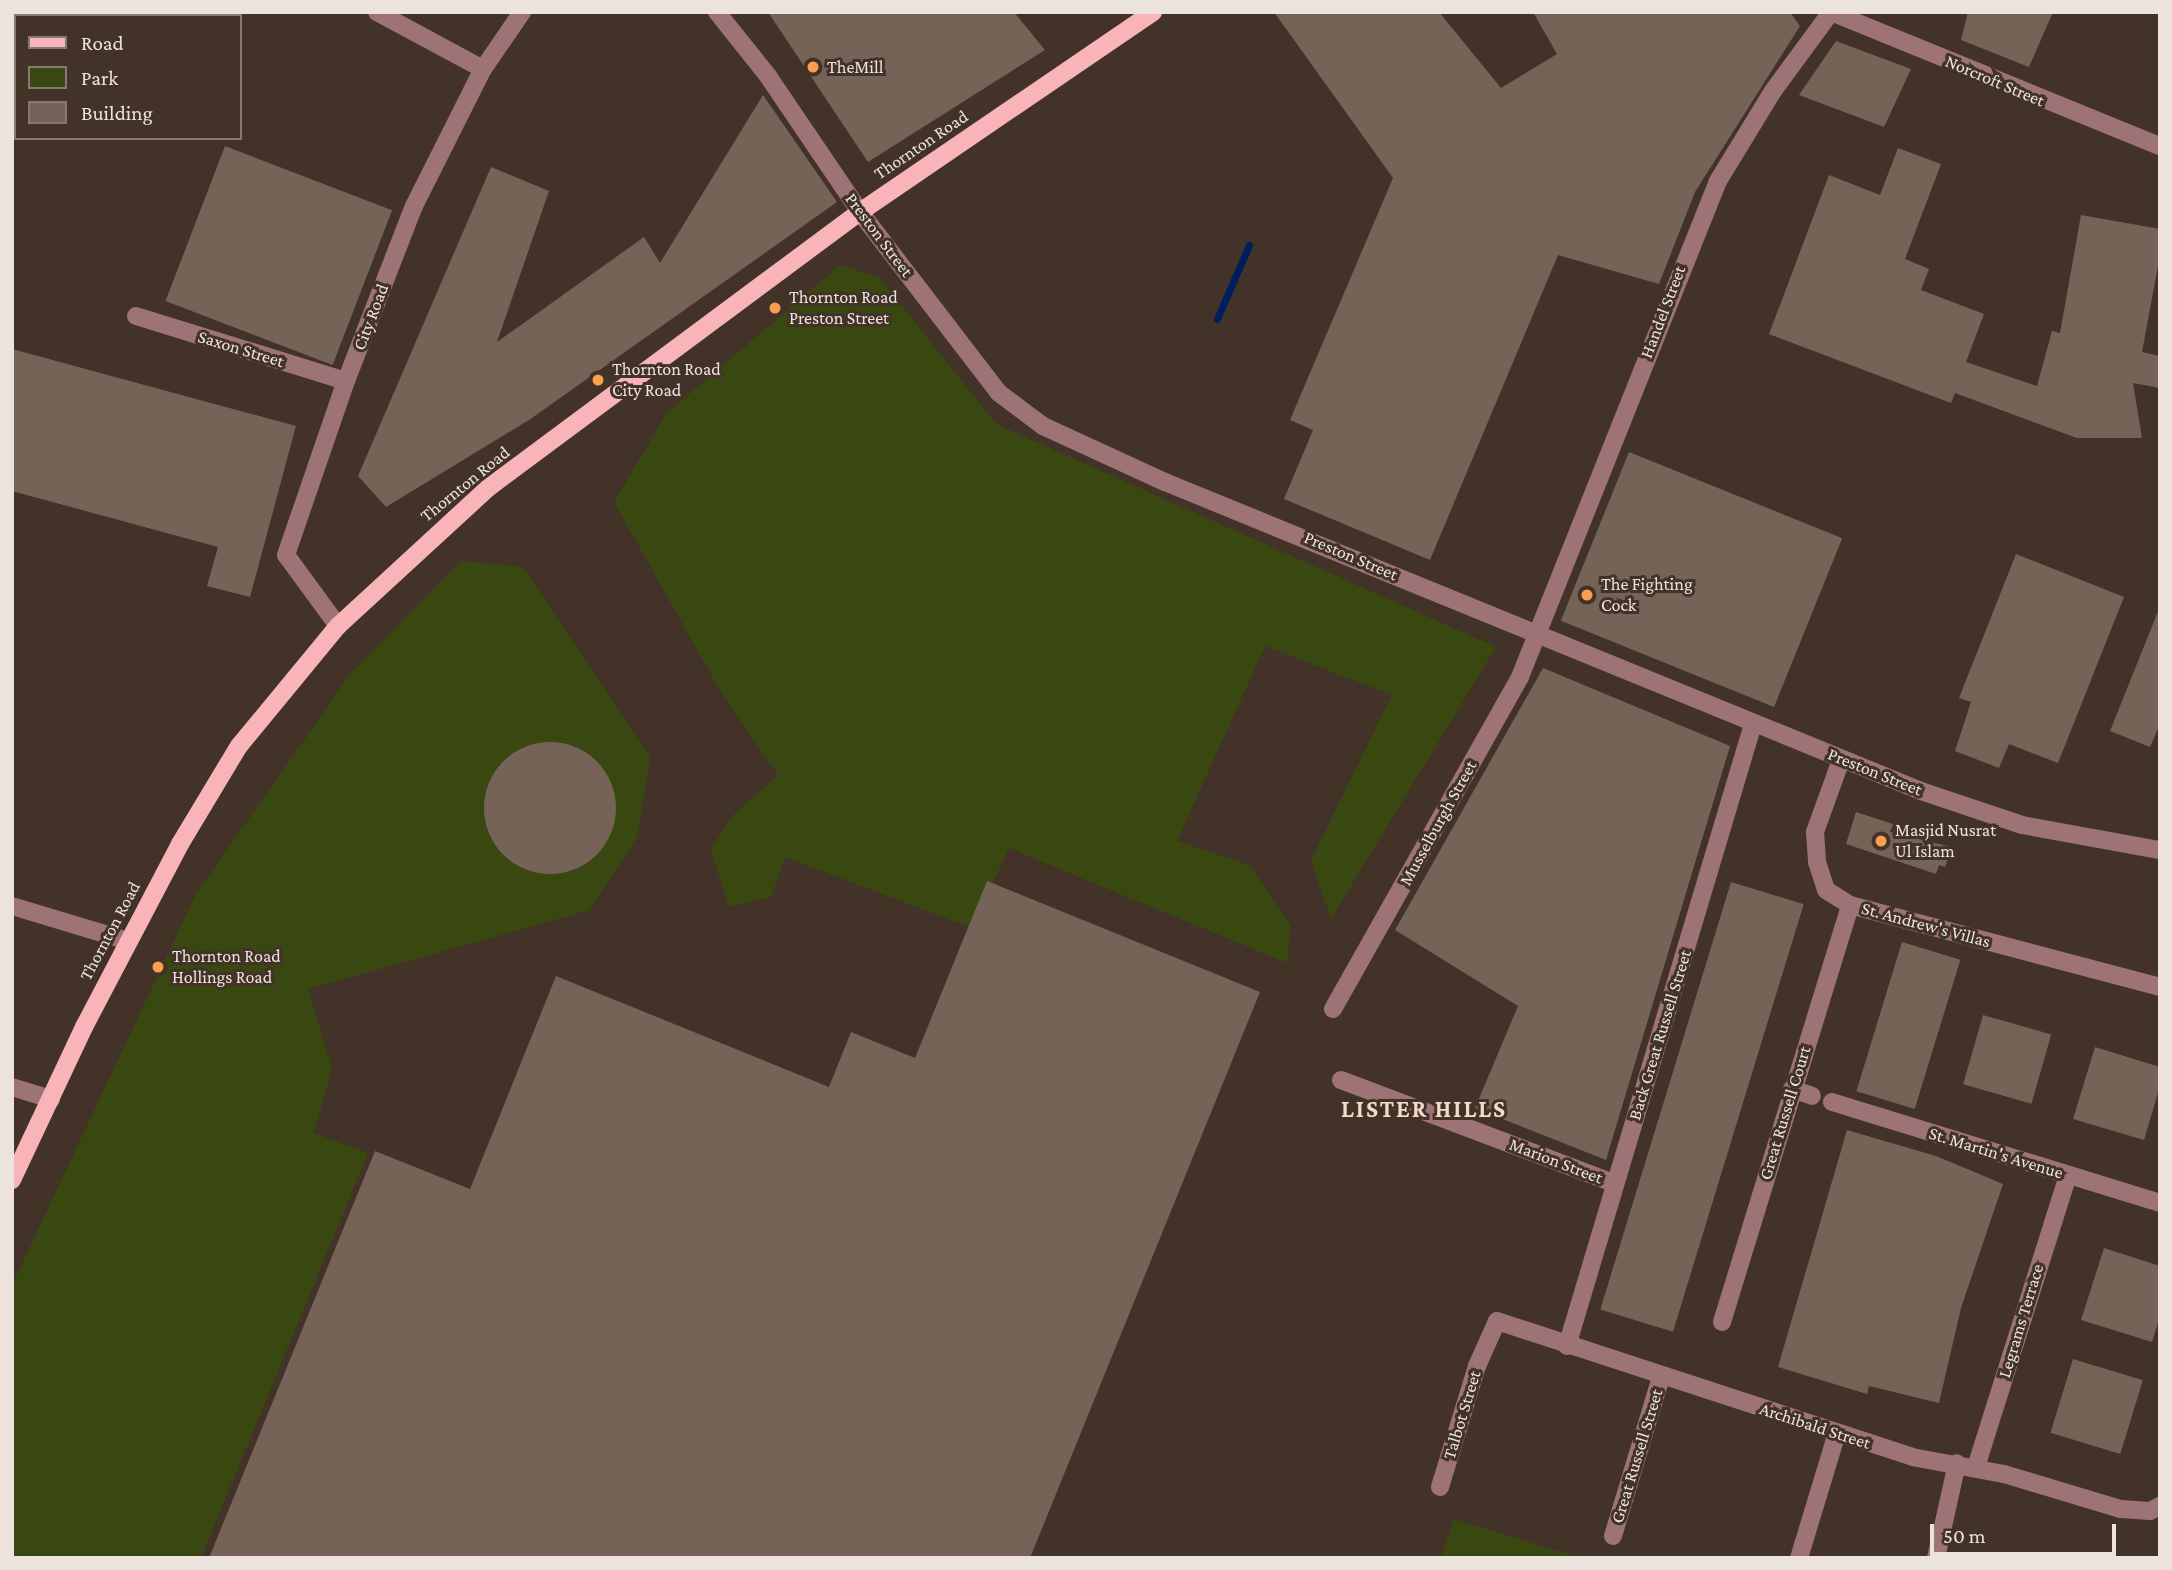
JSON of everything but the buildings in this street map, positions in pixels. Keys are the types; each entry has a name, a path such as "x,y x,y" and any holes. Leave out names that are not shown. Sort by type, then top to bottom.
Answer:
{"main road":[{"name":"Thornton Road","path":"12,1180 128,941 239,746 338,626 488,488 860,212 1153,12"}],"street":[{"path":"377,12 484,69"},
{"name":"City Road","path":"338,626 286,555 346,380 414,206 484,69 522,12"},
{"name":"Preston Street","path":"717,12 768,76 860,212 999,393 1043,426 1165,482 1841,760 2022,825 2160,850"},
{"name":"Norcroft Street","path":"1831,12 2160,146"},
{"name":"Handel Street","path":"1540,635 1718,181 1773,91 1831,12"},
{"name":"Saxon Street","path":"136,316 346,380"},
{"name":"Musselburgh Street","path":"1333,1009 1540,635"},
{"name":"Back Great Russell Street","path":"1567,1346 1595,1260 1613,1183 1664,1030 1753,724"},
{"name":"St. Andrew's Villas","path":"1841,760 1815,832 1817,862 1826,890 1850,905 2160,987"},
{"name":"Great Russell Court","path":"1722,1322 1850,905"},
{"path":"12,906 128,941"},
{"name":"Marion Street","path":"1341,1080 1613,1183"},
{"path":"12,1087 51,1100"},
{"path":"1792,1089 1812,1096"},
{"name":"St. Martin's Avenue","path":"1832,1102 2160,1203"},
{"name":"Legrams Terrace","path":"1976,1467 2068,1176"},
{"name":"Archibald Street","path":"1486,1343 1497,1321 1661,1377 1912,1457 1976,1467 2121,1509 2150,1511 2160,1506"},
{"name":"Talbot Street","path":"1440,1487 1486,1343"},
{"name":"Great Russell Street","path":"1613,1536 1661,1377"},
{"path":"1798,1558 1837,1433"},
{"path":"1936,1558 1957,1463"}],"green space":[{"path":"840,265 880,278 996,424 1496,647 1331,919 1311,860 1392,695 1265,646 1177,841 1249,865 1291,925 1287,963 1009,848 972,928 785,857 771,897 729,907 711,850 730,818 778,775 722,694 614,502 667,413"},
{"path":"461,561 523,567 650,757 637,837 590,910 308,989 332,1068 314,1133 368,1153 201,1558 12,1558 12,1285 196,894 351,673"},
{"path":"1454,1519 1581,1558 1441,1558"}],"waterway":[{"path":"1217,319 1249,245"}],"place":[{"name":"TheMill","path":"813,67"},
{"name":"Thornton Road Preston Street","path":"775,308"},
{"name":"Thornton Road City Road","path":"598,380"},
{"name":"The Fighting Cock","path":"1587,595"},
{"name":"Masjid Nusrat Ul Islam","path":"1881,841"},
{"name":"Thornton Road Hollings Road","path":"158,967"}],"district":[{"name":"LISTER HILLS","path":"1424,1109"}]}
